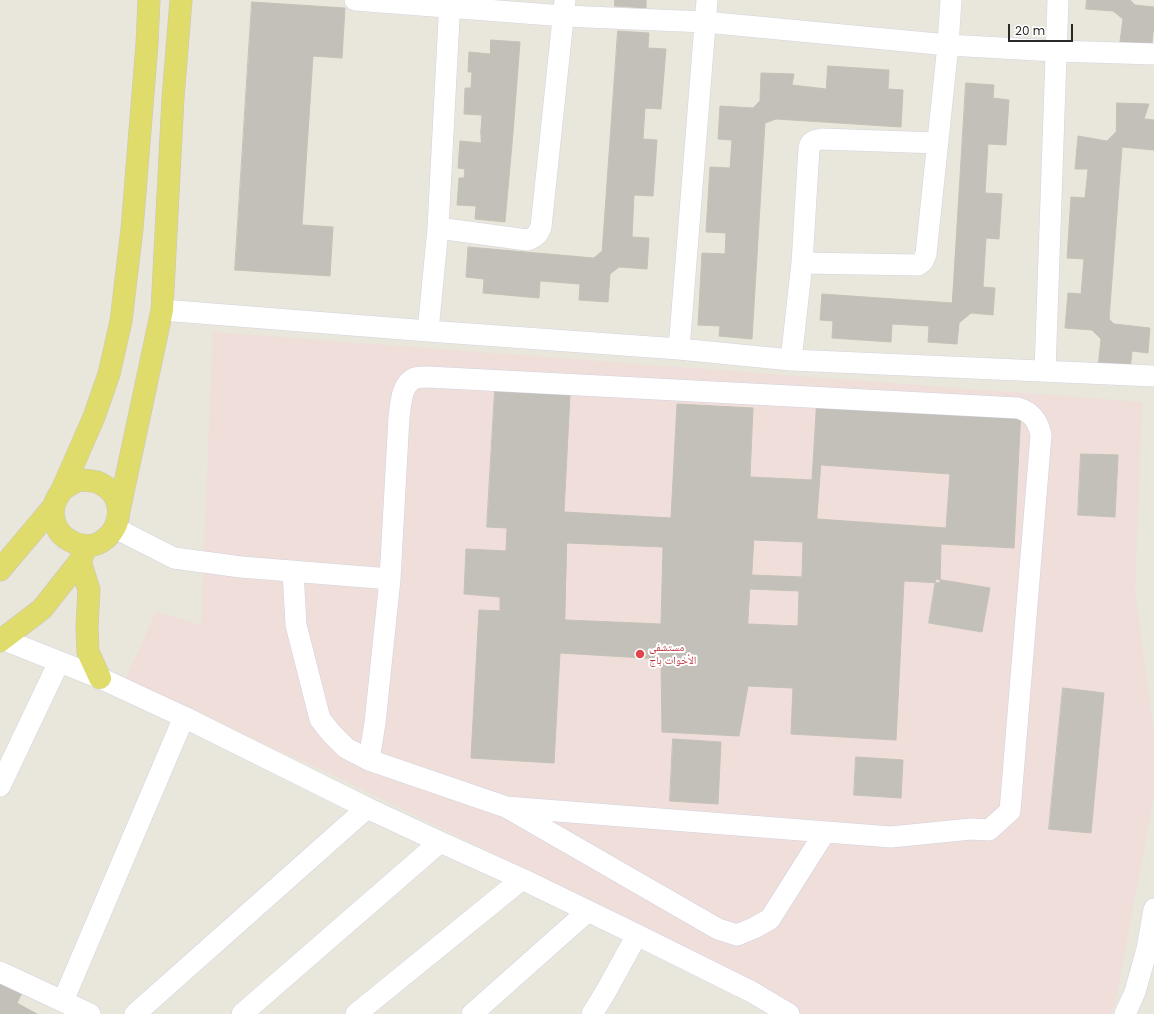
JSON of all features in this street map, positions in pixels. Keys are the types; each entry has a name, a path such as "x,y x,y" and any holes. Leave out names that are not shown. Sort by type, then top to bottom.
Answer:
{"main road":[{"path":"100,678 88,652 87,626 89,590 83,553 75,544 65,538 58,529 54,518 58,498 94,417 109,374 121,321 132,229 147,44 149,0"},
{"path":"1,640 42,610 83,553 108,537 117,519 162,310 173,98 181,0"},
{"path":"0,570 71,484 82,480 102,484 111,491 116,500 117,519"}],"street":[{"path":"355,0 564,8 948,45 1055,51 1154,54"},
{"path":"679,349 706,0"},
{"path":"802,263 918,265 921,263 926,254 948,45 951,0"},
{"path":"1045,371 1055,51 1058,0"},
{"path":"428,331 438,228 450,3"},
{"path":"438,228 527,240 534,238 539,233 541,227 564,8"},
{"path":"791,360 802,263 809,146 816,140 822,139 938,143"},
{"path":"162,310 679,349 791,360 1154,376"},
{"path":"369,760 375,723 390,579 399,417 403,392 409,383 416,378 428,377 1010,408 1025,410 1035,420 1041,435 1010,810 989,830 971,829 892,837 506,807"},
{"path":"117,519 174,558 241,567 390,579"},
{"path":"293,571 296,626 320,719 346,748 369,760 506,807 718,929 737,935 770,919 825,832"},
{"path":"1,640 100,678 184,717 367,808 522,879 637,935 752,992 789,1014"},
{"path":"0,786 59,662"},
{"path":"63,1001 184,717"},
{"path":"135,1014 367,808"},
{"path":"242,1014 440,842"},
{"path":"356,1014 522,879"},
{"path":"1125,1014 1135,992 1147,949 1154,908"},
{"path":"472,1014 588,911"},
{"path":"592,1014 637,935"},
{"path":"0,972 90,1014"}],"shaded area":[{"name":"مستشفى الأخوات باج","path":"213,332 1142,402 1135,591 1154,734 1154,795 1115,1005 1111,1014 800,1014 674,942 325,771 124,683 156,612 201,625"}],"building":[{"path":"615,0 646,0 646,8 615,6"},
{"path":"1087,0 1130,0 1135,5 1154,7 1154,32 1151,53 1119,49 1123,19 1113,11 1086,9"},
{"path":"252,2 345,8 342,58 313,56 302,225 333,227 330,276 235,270"},
{"path":"618,31 649,33 648,48 666,49 661,109 645,108 643,139 657,140 653,196 634,195 632,237 649,238 647,269 619,267 610,274 608,302 579,300 580,284 540,281 539,298 483,293 484,279 466,277 468,247 594,258 602,251"},
{"path":"491,40 520,42 513,133 481,130 482,115 464,114 465,88 471,88 472,72 468,72 469,52 490,54"},
{"path":"828,66 889,70 888,89 903,90 901,127 776,119 765,123 752,339 719,336 720,326 698,325 702,253 725,254 726,233 706,232 710,167 730,168 732,140 718,139 720,106 753,108 760,101 761,73 794,74 792,85 826,89"},
{"path":"966,83 994,85 993,98 1009,100 1006,145 988,144 985,193 1002,194 999,239 986,238 983,287 995,288 993,315 971,313 959,323 957,344 928,342 929,326 892,324 891,342 832,338 833,321 820,320 822,294 952,303"},
{"path":"1117,103 1149,104 1144,119 1154,120 1154,150 1122,147 1109,319 1114,324 1150,328 1148,353 1132,351 1130,372 1098,368 1101,339 1092,330 1065,328 1068,293 1081,294 1084,259 1067,258 1071,197 1085,198 1088,169 1075,169 1078,136 1107,141 1116,132"},
{"path":"481,130 513,133 505,222 475,219 476,206 457,205 459,178 464,178 465,169 458,168 460,141 481,143"},
{"path":"495,390 570,395 564,512 671,518 677,404 753,408 750,477 812,480 817,397 1021,409 1014,548 941,544 940,583 904,581 896,740 791,734 793,688 748,686 739,736 662,732 661,659 560,653 554,763 471,758 479,610 500,611 500,597 464,594 466,549 506,551 507,528 487,527","holes":["821,465 950,474 946,528 817,519","754,540 803,542 802,577 752,575","567,543 663,547 661,624 565,620","750,589 799,591 798,626 748,624"]},
{"path":"1081,454 1118,455 1115,517 1078,515"},
{"path":"936,579 990,588 982,632 929,623"},
{"path":"1063,688 1104,693 1091,833 1049,829"},
{"path":"673,739 721,742 718,804 670,801"},
{"path":"856,757 903,760 901,798 854,795"},
{"path":"0,975 24,989 17,1003 37,1014 0,1014"}],"place":[{"name":"مستشفى الأخوات باج","path":"640,654"}]}
